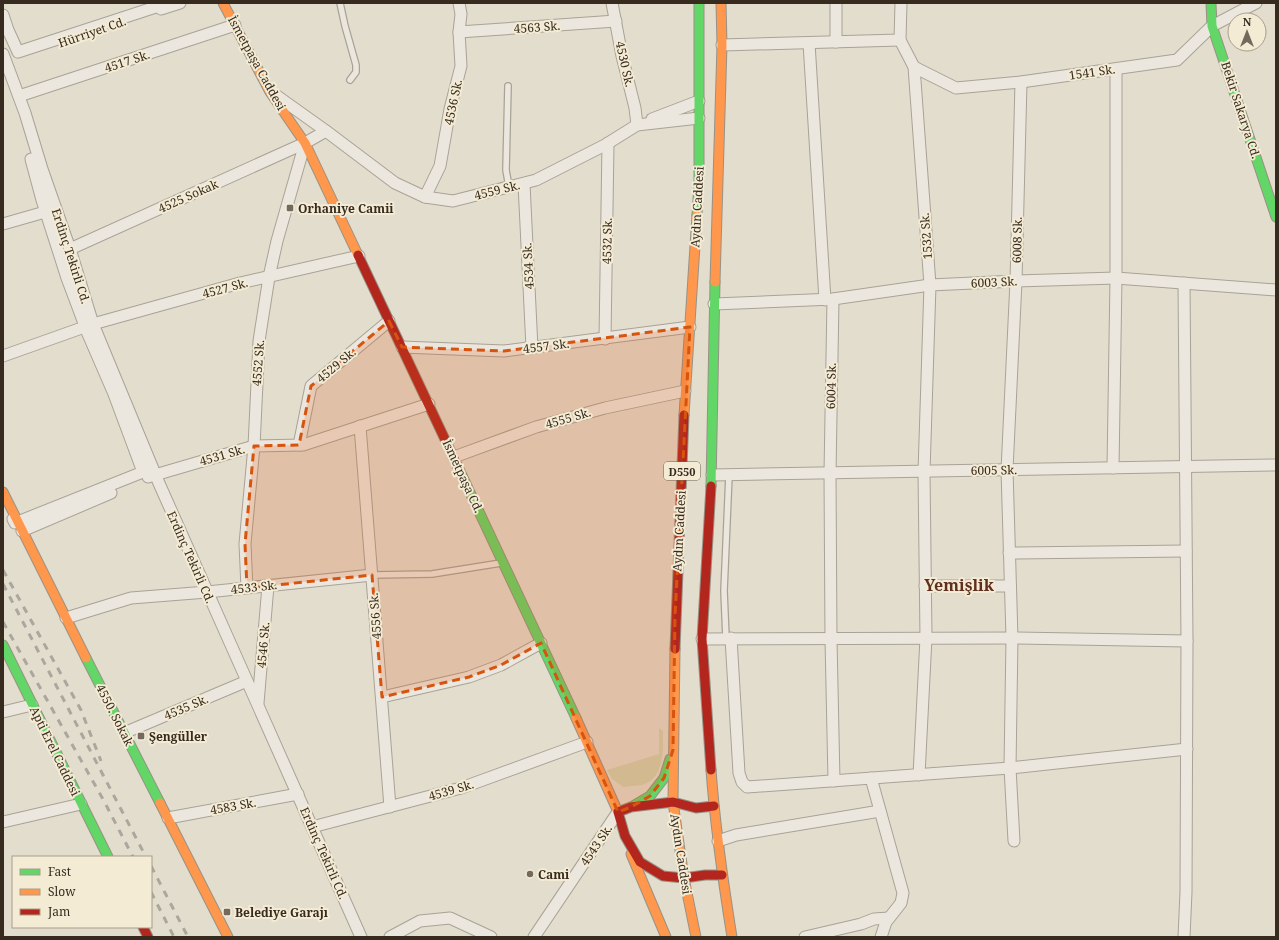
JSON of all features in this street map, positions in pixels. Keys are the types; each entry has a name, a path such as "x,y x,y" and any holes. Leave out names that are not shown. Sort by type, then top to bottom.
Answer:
{"main road":[{"name":"İsmetpaşa Caddesi","path":"224,3 270,92 305,143"},
{"name":"Aydın Caddesi","path":"696,937 684,878 673,802 673,750 675,616 686,391 699,183 699,3"},
{"name":"Aydın Caddesi","path":"721,3 722,45 714,304 712,475 702,639 714,806 722,875 732,937"},
{"name":"Bekir Sakarya Cd.","path":"1211,3 1212,26 1272,191 1276,217"},
{"name":"İsmetpaşa Cd.","path":"305,143 541,643 618,812 624,836"},
{"name":"4550. Sokak","path":"3,492 228,937"},
{"name":"Apti Erel Caddesi","path":"3,645 107,856"},
{"path":"618,812 631,807 650,796 664,778 673,750"},
{"path":"631,807 673,802 696,808 714,806"},
{"path":"624,836 640,862 663,876 684,878 705,875 722,875"},
{"path":"624,836 666,937"},
{"path":"144,928 148,937"}],"street":[{"path":"3,15 18,52 168,3"},
{"name":"Hürriyet Cd.","path":"5,71 180,3"},
{"name":"4536 Sk.","path":"425,197 440,166 450,109 461,66 459,32 461,14 458,3"},
{"name":"4530 Sk.","path":"612,3 635,108 637,125"},
{"path":"836,3 836,42"},
{"name":"1532 Sk.","path":"901,3 900,40 914,67 930,285 924,472 926,638 919,775"},
{"name":"1541 Sk.","path":"914,67 956,88 1021,82 1177,60 1212,26 1256,3"},
{"name":"4563 Sk.","path":"459,32 616,21"},
{"name":"4517 Sk.","path":"19,96 235,25"},
{"path":"722,45 900,40"},
{"name":"6004 Sk.","path":"808,43 829,299 831,639 834,781"},
{"path":"1113,468 1116,278 1116,69"},
{"path":"3,499 15,523 20,527 143,472 89,325 67,278 51,211 5,71"},
{"name":"Erdinç Tekirli Cd.","path":"5,71 19,96 25,113 42,169 51,211 70,250 89,325 361,937"},
{"name":"6008 Sk.","path":"1014,841 1010,768 1012,638 1006,470 1016,281 1021,82"},
{"name":"4559 Sk.","path":"270,92 326,131 395,183 425,197 453,201 536,180 608,143 637,125 699,118"},
{"path":"637,125 699,101"},
{"path":"305,143 326,131"},
{"name":"4525 Sokak","path":"70,250 305,143"},
{"name":"4552 Sk.","path":"247,588 245,544 254,446 259,342 269,277 277,241 305,143"},
{"name":"4532 Sk.","path":"606,339 608,143"},
{"name":"4534 Sk.","path":"524,184 532,348"},
{"path":"3,224 51,211"},
{"name":"4527 Sk.","path":"3,356 89,325 240,283 359,256"},
{"name":"6003 Sk.","path":"714,304 829,299 930,285 1116,278 1276,290"},
{"path":"1184,283 1187,641 1186,892 1184,937"},
{"name":"4529 Sk.","path":"299,445 311,386 389,321"},
{"name":"4557 Sk.","path":"402,347 504,351 690,327"},
{"name":"4555 Sk.","path":"454,457 544,425 604,408 686,391"},
{"name":"4531 Sk.","path":"20,527 155,474 254,446 303,445 429,404"},
{"name":"4556 Sk.","path":"360,426 390,807"},
{"name":"6005 Sk.","path":"712,475 1276,465"},
{"path":"1009,553 1186,551"},
{"name":"4533 Sk.","path":"66,618 131,598 207,592 372,575"},
{"name":"4546 Sk.","path":"258,705 268,586"},
{"path":"925,586 1010,586"},
{"path":"728,638 739,773 742,782 747,787 1010,768 1186,749"},
{"path":"702,639 1012,638 1187,641"},
{"path":"382,697 469,677 501,665 541,643"},
{"name":"4535 Sk.","path":"124,733 247,681"},
{"path":"3,712 32,705"},
{"name":"4539 Sk.","path":"312,827 461,788 586,742"},
{"path":"871,778 903,893 901,903 886,922 881,937"},
{"name":"4583 Sk.","path":"168,818 298,794"},
{"path":"3,822 81,804"},
{"path":"718,841 736,835 880,811"},
{"name":"4543 Sk.","path":"536,936 618,812"},
{"path":"390,937 420,921 450,918 491,937"},
{"path":"805,937 861,924 874,919 889,918"}],"lane":[{"path":"340,3 344,26 356,65 356,72 350,80"},
{"path":"508,86 506,170 509,187"},
{"path":"728,638 724,591 729,475"},
{"path":"372,575 432,574 503,562"}],"highlighted area":[{"path":"389,321 402,347 504,351 690,327 675,616 673,750 664,778 650,796 631,807 618,812 541,643 501,665 469,677 382,697 372,575 247,588 245,544 254,446 299,445 311,386"}],"green space":[{"path":"659,728 663,731 663,746 659,770 655,776 650,781 642,785 623,787 612,779 607,770 659,754"}],"railway":[{"path":"3,570 81,710 101,761"},
{"path":"3,584 145,856"},
{"path":"3,622 104,801 132,856"},
{"path":"152,868 188,937"},
{"path":"152,894 174,937"}],"traffic: fast":[{"path":"697,215 699,183 699,3"},
{"path":"1211,3 1212,26 1276,217"},
{"path":"711,486 715,282"},
{"path":"458,467 576,718"},
{"path":"3,645 108,856"},
{"path":"86,658 160,803"},
{"path":"633,806 650,796 664,778 670,759"}],"traffic: slow":[{"path":"223,3 270,92 305,143 358,255"},
{"path":"715,282 722,45 721,3"},
{"path":"684,415 697,215"},
{"path":"3,492 86,658"},
{"path":"675,649 673,802 684,878 696,937"},
{"path":"576,718 618,812"},
{"path":"711,770 725,895 732,937"},
{"path":"160,803 228,937"},
{"path":"631,854 666,937"}],"traffic: jam":[{"path":"358,255 458,467"},
{"path":"675,649 684,415"},
{"path":"711,486 702,639 711,770"},
{"path":"714,806 696,808 673,802 631,807 618,812 625,836 640,862 663,876 684,878 705,875 722,875"},
{"path":"144,928 148,937"}],"place":[{"name":"Orhaniye Camii","path":"290,208"},
{"name":"Şengüller","path":"141,736"},
{"name":"Cami","path":"530,874"},
{"name":"Belediye Garajı","path":"227,912"}],"district":[{"name":"Yemişlik","path":"959,585"}]}
